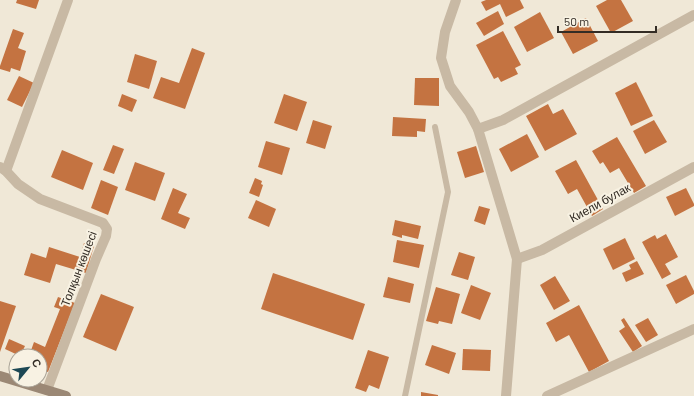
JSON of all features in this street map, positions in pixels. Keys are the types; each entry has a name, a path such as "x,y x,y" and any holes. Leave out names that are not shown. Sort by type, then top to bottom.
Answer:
{"street":[{"path":"3,169 68,0"},
{"path":"456,0 445,32 441,58 450,86 469,112 478,129 517,259 506,396"},
{"path":"478,129 503,120 694,14"},
{"name":"Киели булак","path":"517,259 542,250 694,167"},
{"name":"Толқын көшесі","path":"3,169 18,184 40,199 102,223 107,229 106,236 47,390"},
{"path":"546,396 694,329"},
{"path":"0,376 66,396"}],"lane":[{"path":"405,396 448,192 435,127"}],"building":[{"path":"17,0 39,0 36,9 16,3"},
{"path":"486,0 520,0 524,8 506,17 500,4 486,11 481,2"},
{"path":"607,0 621,0 633,21 611,33 596,6"},
{"path":"498,11 504,24 484,36 476,23"},
{"path":"540,12 554,38 527,52 514,27"},
{"path":"586,18 598,41 573,54 561,32"},
{"path":"13,29 24,33 18,48 26,51 20,71 11,68 10,72 0,69 0,66"},
{"path":"503,31 521,65 515,68 518,74 501,82 498,77 494,79 476,45"},
{"path":"192,48 205,53 185,109 153,98 161,77 179,83"},
{"path":"135,54 157,61 149,89 127,82"},
{"path":"19,76 34,83 22,107 7,100"},
{"path":"415,78 439,78 439,106 414,105"},
{"path":"636,82 653,116 631,126 615,93"},
{"path":"122,94 137,100 132,112 118,106"},
{"path":"284,94 307,102 297,131 274,123"},
{"path":"548,104 553,114 563,109 577,134 545,151 526,116"},
{"path":"393,117 426,119 425,132 417,131 417,137 392,136"},
{"path":"313,120 332,126 325,149 306,143"},
{"path":"654,120 667,142 645,154 633,131"},
{"path":"527,134 539,157 511,172 499,149"},
{"path":"617,137 646,186 634,193 619,168 610,173 603,162 600,164 592,151"},
{"path":"266,141 290,148 282,175 258,167"},
{"path":"113,145 124,149 114,174 103,170"},
{"path":"476,146 484,172 465,178 457,152"},
{"path":"62,150 93,163 83,190 51,177"},
{"path":"576,160 603,209 592,216 577,189 568,194 555,171"},
{"path":"135,162 165,173 155,201 125,190"},
{"path":"255,178 262,181 261,184 263,185 259,197 249,193"},
{"path":"101,180 118,187 108,215 91,208"},
{"path":"173,188 187,194 178,213 190,218 185,229 161,219"},
{"path":"686,188 694,206 675,216 666,197"},
{"path":"256,200 276,209 269,227 248,218"},
{"path":"479,206 490,209 485,225 474,221"},
{"path":"395,220 421,226 418,239 402,235 402,238 392,235"},
{"path":"666,234 678,257 665,264 671,274 662,279 642,242 655,235 657,239"},
{"path":"625,238 635,259 613,270 603,249"},
{"path":"397,240 424,245 419,268 393,262"},
{"path":"84,243 94,246 86,273 56,264 50,283 24,275 31,253 46,258 49,247 80,257"},
{"path":"459,252 475,257 468,280 451,275"},
{"path":"637,261 644,274 626,282 622,273 631,269 629,265"},
{"path":"273,273 365,304 353,340 261,309"},
{"path":"686,275 694,294 676,304 666,285"},
{"path":"555,276 570,301 554,310 540,285"},
{"path":"388,277 414,284 410,303 383,297"},
{"path":"471,285 491,293 480,320 461,313"},
{"path":"436,287 460,294 452,324 439,321 438,324 426,321"},
{"path":"101,294 134,307 116,351 83,337"},
{"path":"58,297 75,303 48,372 48,348 32,348 34,342 45,347 60,309 54,307"},
{"path":"0,301 16,306 0,352"},
{"path":"579,305 609,361 589,372 569,335 556,342 546,323"},
{"path":"624,318 642,346 633,352 619,331 625,327 621,320"},
{"path":"648,318 658,335 646,342 635,325"},
{"path":"9,339 25,346 24,348 8,348 8,350 5,349"},
{"path":"432,345 456,353 449,374 425,365"},
{"path":"463,349 491,350 490,371 462,370"},
{"path":"368,350 389,357 379,389 369,385 366,392 355,388"},
{"path":"421,392 438,395 438,396 421,396"}]}
